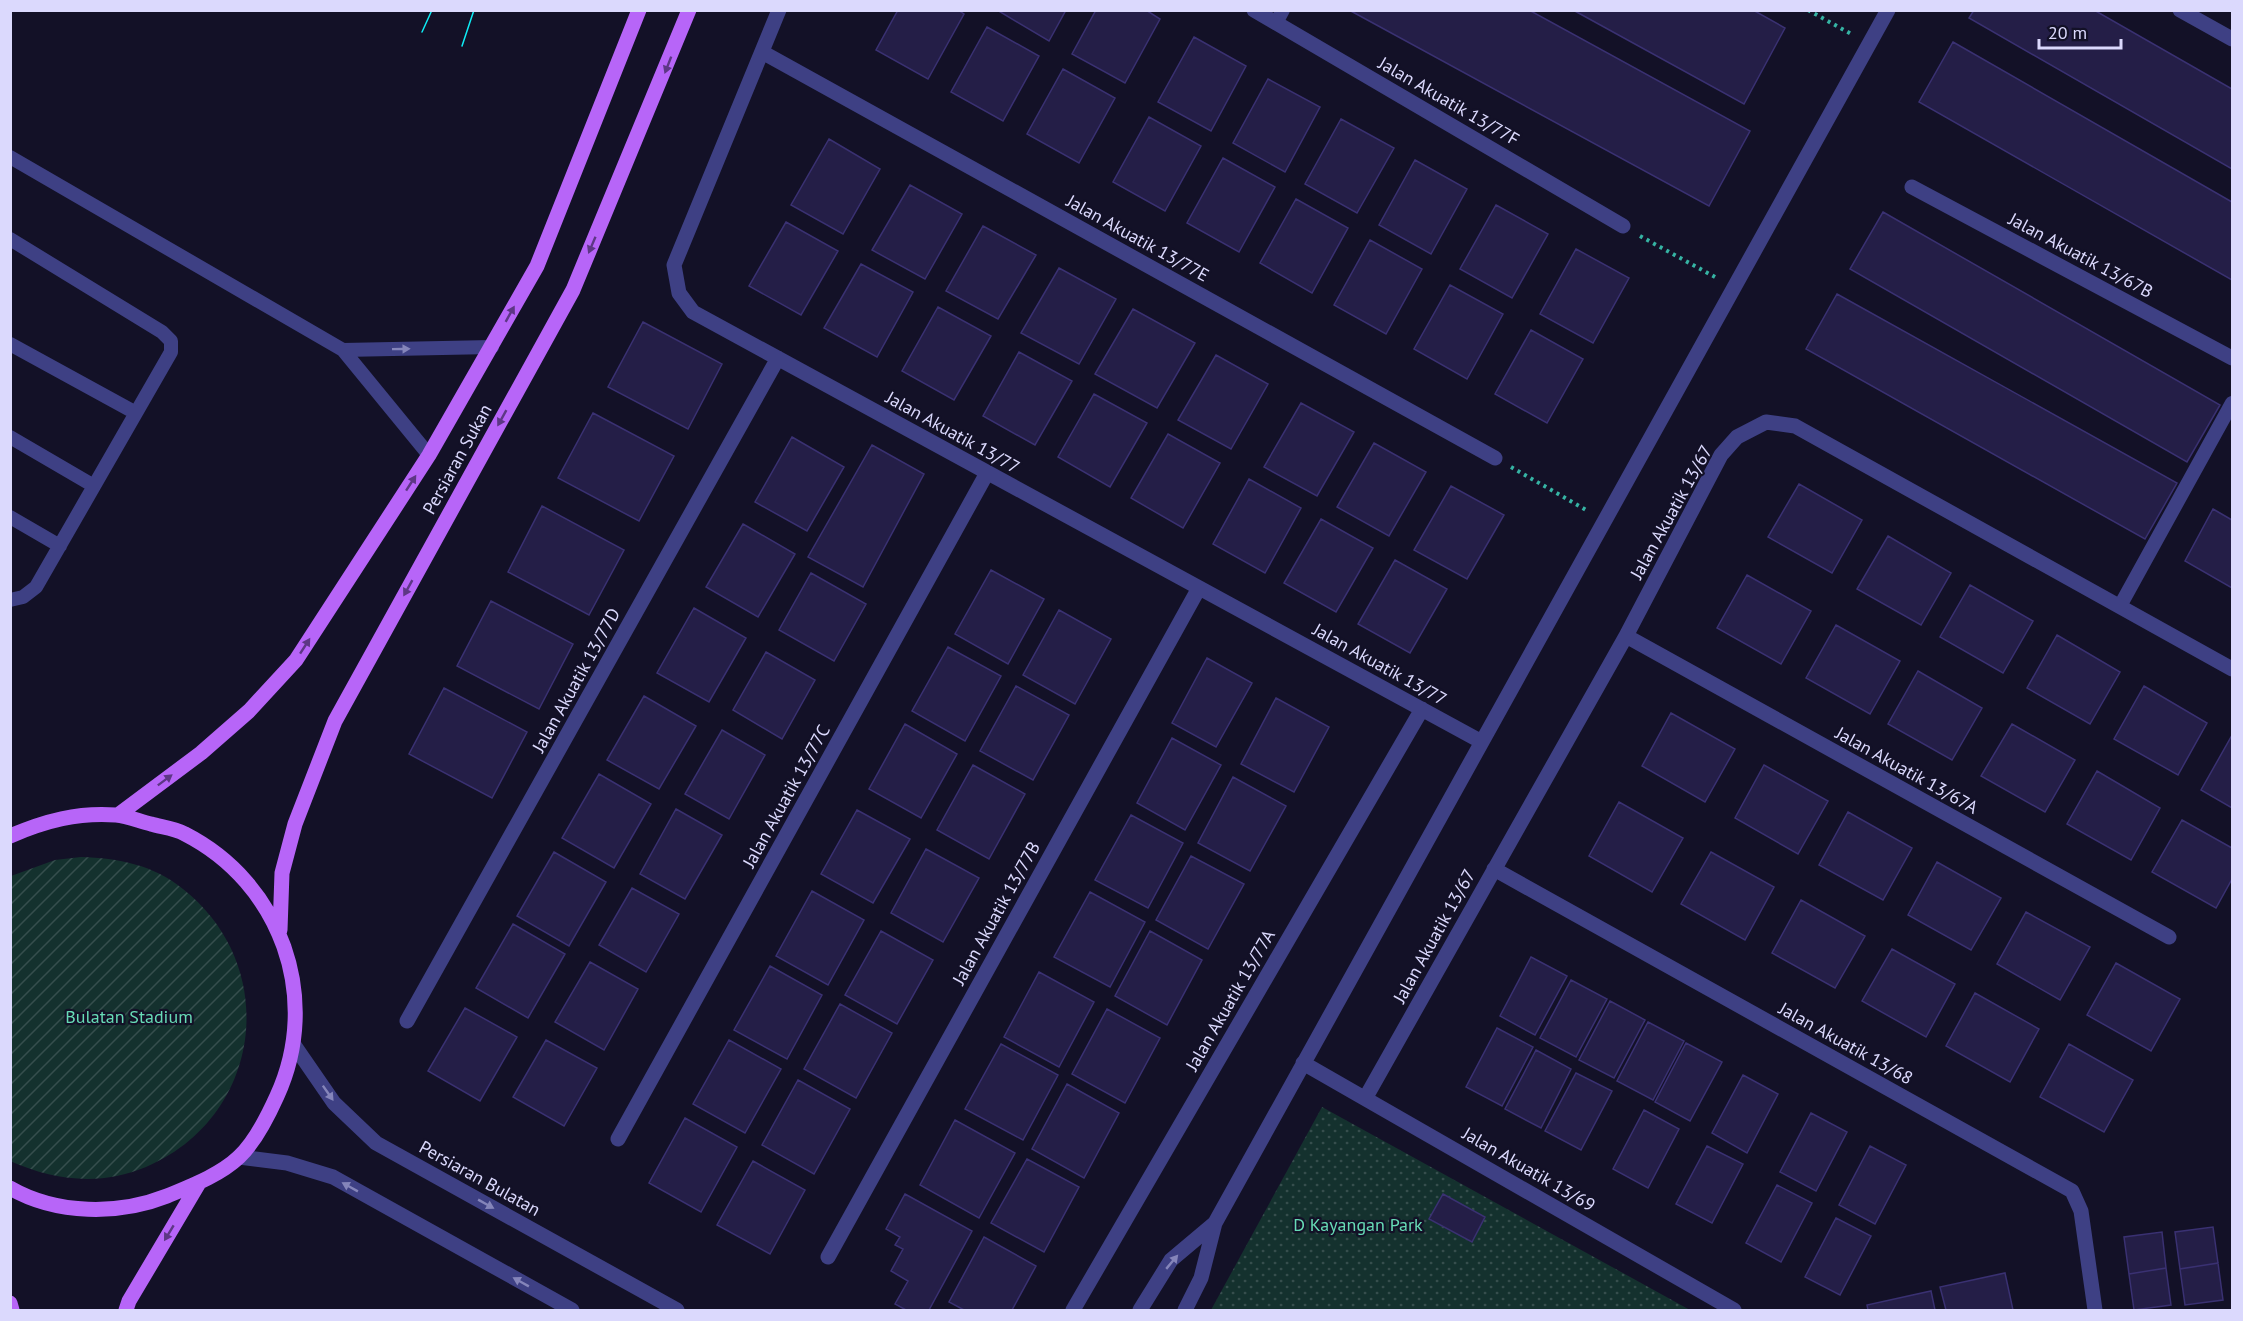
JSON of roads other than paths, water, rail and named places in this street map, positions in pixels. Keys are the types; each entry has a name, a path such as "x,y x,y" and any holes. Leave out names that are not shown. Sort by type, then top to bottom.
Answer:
{"main road":[{"name":"Persiaran Sukan","path":"118,815 201,753 249,711 296,660 429,455 537,266 639,10"},
{"name":"Persiaran Sukan","path":"280,930 282,873 295,824 335,721 573,290 689,10"},
{"path":"10,836 39,824 78,815 118,815 184,833 241,873 280,930 295,987 294,1045 285,1079 270,1112 239,1157 199,1183 144,1205 85,1210 27,1198 10,1188"},
{"path":"126,1311 129,1301 199,1183"},
{"path":"10,1303 12,1311"}],"street":[{"name":"Jalan Akuatik 13/77","path":"779,10 674,266 679,293 693,312 1482,742"},
{"name":"Jalan Akuatik 13/77F","path":"1254,10 1280,16 1623,226"},
{"path":"1185,1311 1201,1278 1215,1223 1888,10"},
{"path":"2180,10 2232,39"},
{"name":"Jalan Akuatik 13/77E","path":"762,52 1495,458"},
{"name":"Jalan Akuatik 13/67B","path":"1912,187 2232,358"},
{"name":"Jalan Akuatik 13/77D","path":"407,1021 778,358"},
{"name":"Jalan Akuatik 13/67","path":"1366,1097 1626,636 1721,455 1737,437 1766,422 1796,426 2232,669"},
{"name":"Jalan Akuatik 13/77C","path":"618,1139 987,472"},
{"name":"Jalan Akuatik 13/77B","path":"828,1257 1199,588"},
{"name":"Jalan Akuatik 13/67A","path":"1626,636 2169,937"},
{"name":"Jalan Akuatik 13/77A","path":"1073,1311 1422,709"},
{"name":"Jalan Akuatik 13/68","path":"1494,869 2072,1191 2081,1211 2096,1311"},
{"name":"Persiaran Bulatan","path":"294,1045 334,1103 376,1143 677,1311"},
{"name":"Jalan Akuatik 13/69","path":"1304,1063 1734,1311"},
{"path":"239,1157 286,1163 333,1178 572,1311"},
{"path":"1140,1311 1171,1260 1215,1223"}],"lane":[{"path":"10,157 343,350 429,455"},
{"path":"10,239 162,332 171,341 171,352 36,587 23,597 10,600"},
{"path":"10,344 136,413"},
{"path":"343,350 492,347"},
{"path":"2120,606 2232,403"},
{"path":"10,437 94,486"},
{"path":"10,518 60,546"}],"tram line":[{"path":"422,32 432,10"},
{"path":"462,46 474,10"}],"park label":[{"name":"Bulatan Stadium","path":"129,1016"},
{"name":"D Kayangan Park","path":"1358,1224"}]}
